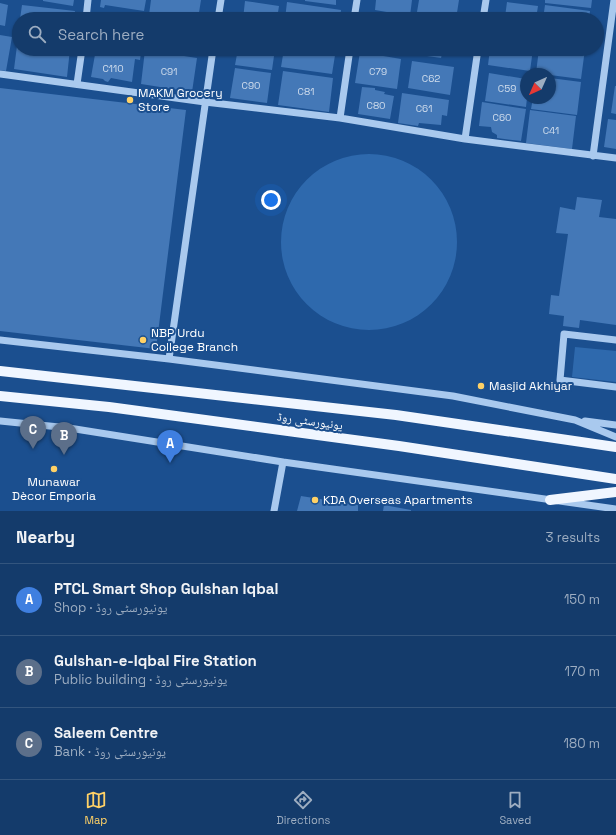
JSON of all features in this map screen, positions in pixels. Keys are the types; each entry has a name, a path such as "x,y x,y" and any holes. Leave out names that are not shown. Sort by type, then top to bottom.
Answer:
{"main road":[{"name":"یونیورسٹی روڈ","path":"0,371 396,415 616,447"},
{"name":"یونیورسٹی روڈ","path":"0,396 109,407 399,446 616,479"},
{"path":"550,500 616,492"}],"street":[{"path":"87,12 88,0"},
{"path":"219,12 221,0"},
{"path":"355,12 357,0"},
{"path":"484,12 486,0"},
{"path":"593,156 614,0"},
{"path":"77,84 81,56"},
{"path":"169,359 213,56"},
{"path":"340,118 349,56"},
{"path":"465,139 477,56"},
{"path":"0,74 205,102 340,118 465,139 616,158"},
{"path":"616,340 564,334 560,380 616,387"},
{"path":"0,340 169,359 453,396 575,420 616,425"},
{"path":"575,420 616,437"},
{"path":"0,421 69,428 284,462 616,509"},
{"path":"274,511 284,462"}],"shaded area":[{"path":"369,154 386,156 403,161 425,174 437,186 450,208 455,225 457,242 455,259 450,276 437,298 425,310 403,323 386,328 369,330 352,328 335,323 313,310 301,298 288,276 283,259 281,242 283,225 288,208 301,186 313,174 335,161 352,156"},
{"path":"575,347 616,351 616,382 572,377"}],"building":[{"path":"43,0 74,0 73,6"},
{"path":"101,0 146,0 144,11 105,5 104,8 100,7"},
{"path":"151,0 201,0 199,12 149,12"},
{"path":"336,0 336,5 305,1"},
{"path":"376,0 412,0 410,12 387,12 375,10"},
{"path":"419,0 459,0 457,12 417,12"},
{"path":"545,0 592,0 591,8 545,3"},
{"path":"245,1 279,6 278,12 244,12"},
{"path":"287,2 341,10 341,12 286,12"},
{"path":"507,2 538,6 537,12 506,12"},
{"path":"0,3 8,5 5,26 0,25"},
{"path":"22,5 75,11 75,12 21,12"},
{"path":"545,5 590,11 590,12 544,12"},
{"path":"0,35 12,37 6,71 0,70"},
{"path":"16,56 69,56 67,77 14,69"},
{"path":"95,56 141,56 140,60 135,59 132,82 111,78 108,82 103,79 91,77"},
{"path":"144,56 184,56 197,58 192,92 141,84"},
{"path":"237,56 274,56 272,70 235,65"},
{"path":"283,56 335,56 332,74 281,67"},
{"path":"359,56 383,56 401,59 397,89 355,83"},
{"path":"427,56 442,56 441,58"},
{"path":"489,56 532,56 530,68 520,68 520,70 488,65"},
{"path":"538,56 584,56 581,79 556,76 556,68 537,68"},
{"path":"412,61 454,67 450,95 408,88"},
{"path":"235,68 271,73 267,103 230,98"},
{"path":"283,71 333,78 329,112 278,105"},
{"path":"489,73 520,78 520,104 526,104 526,107 485,101"},
{"path":"556,79 581,82 577,115 531,109 532,104 556,104"},
{"path":"616,86 616,114 611,113"},
{"path":"362,87 375,88 375,90 385,92 384,94 394,96 390,119 358,114"},
{"path":"0,88 186,110 156,349 0,331"},
{"path":"402,93 449,100 447,116 442,115 441,125 419,123 418,126 398,123"},
{"path":"482,102 526,109 521,141 497,138 497,135 492,132 491,127 479,126"},
{"path":"530,110 576,116 572,149 526,143"},
{"path":"608,119 616,120 616,149 604,147"},
{"path":"577,197 602,200 599,217 616,219 616,325 580,320 579,328 563,326 564,316 549,314 551,295 559,296 568,234 556,233 560,207 575,210"},
{"name":"KDA Overseas Apartments","path":"301,496 358,505 358,511 297,511"},
{"name":"KDA Overseas Apartments","path":"384,505 411,510 411,511 383,511"}],"place":[{"name":"MAKM Grocery Store","path":"130,100"},
{"name":"NBP Urdu College Branch","path":"143,340"},
{"name":"Masjid Akhiyar","path":"481,386"},
{"name":"Saleem Centre","path":"33,449"},
{"name":"Gulshan-e-Iqbal Fire Station","path":"64,455"},
{"name":"PTCL Smart Shop Gulshan Iqbal","path":"170,463"},
{"name":"Munawar Dècor Emporia","path":"54,469"},
{"name":"KDA Overseas Apartments","path":"315,500"}]}
